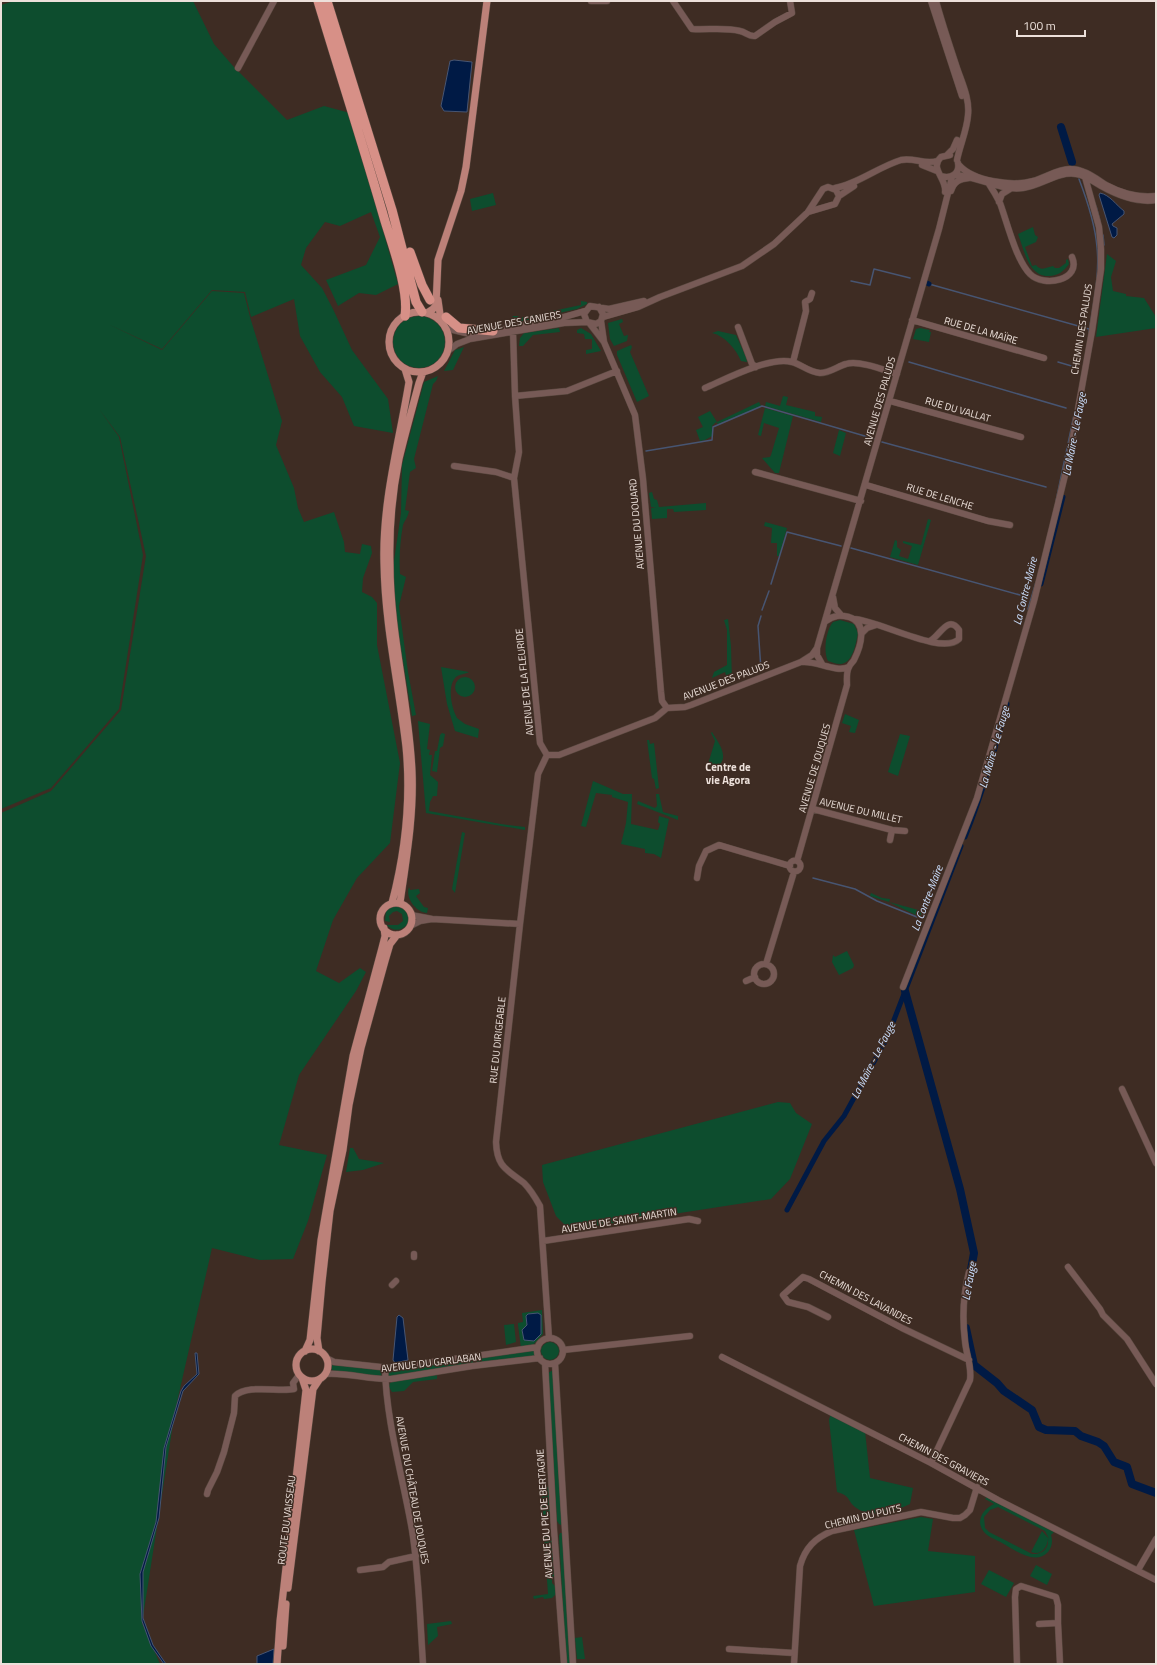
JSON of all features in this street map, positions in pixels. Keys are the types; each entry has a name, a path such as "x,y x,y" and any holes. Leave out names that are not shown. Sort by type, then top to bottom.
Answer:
{"highway":[{"path":"318,1 400,274 406,303 405,316"},
{"path":"327,1 392,210 416,302 425,313"},
{"path":"392,210 400,225 422,285 430,300"},
{"path":"443,319 459,328 493,331"}],"main road":[{"path":"425,313 433,309 436,305 436,270 441,248 461,191 466,167 487,1"},
{"path":"436,270 443,319 449,337 448,351 441,363 433,369 423,372 405,369 394,360 389,348 389,342 393,327 405,316 413,312 425,313 443,319"},
{"path":"392,903 401,869 407,792 406,756 389,633 384,564 387,498 409,382 405,369"},
{"path":"400,904 411,824 412,772 406,711 391,605 390,540 393,498 399,459 423,372"},
{"path":"319,1352 318,1331 330,1218 361,1048 390,944 397,935 405,932 410,926 411,915 408,908 400,904 392,903 386,906 381,914 380,920 384,928 390,933 397,935"},
{"path":"304,1351 312,1350 319,1352 326,1358 328,1366 325,1374 319,1380 310,1381 301,1377 296,1366 296,1362 310,1340 326,1204 353,1056 382,948 384,928"},
{"name":"ROUTE DU VAISSEAU","path":"277,1664 280,1621 306,1390 301,1377"},
{"name":"ROUTE DU VAISSEAU","path":"282,1664 286,1608 299,1495 313,1389 319,1380"}],"street":[{"path":"238,68 274,1"},
{"path":"591,1 607,1"},
{"path":"673,1 692,29 742,31 751,36 755,36 775,22 792,13 790,1"},
{"path":"660,297 609,309 593,306 585,311 584,317 588,323 596,324 602,319 638,307 660,297 742,266 774,244 808,212 825,188 835,188 851,184 899,161 913,159 931,163 937,162 941,157 947,155 955,146 962,126 964,109 962,93 957,83 931,1"},
{"path":"936,1 943,28 965,92 968,109 966,127 959,148 958,170 953,176"},
{"path":"947,155 952,156 964,170 999,182 1016,184 1033,181 1062,170 1073,169 1087,173 1121,192 1140,196 1156,196"},
{"path":"937,162 939,173"},
{"path":"808,212 835,204 839,196 852,187 900,165 912,163 929,167 946,177 953,176 971,178 1010,189 1031,187 1065,174 1078,174 1113,193 1128,198 1150,201 1156,200"},
{"name":"AVENUE DES PALUDS","path":"939,173 946,185 944,211"},
{"name":"AVENUE DES PALUDS","path":"667,708 685,707 801,662 812,655 817,648 866,485 953,176"},
{"name":"CHEMIN DES PALUDS","path":"903,987 977,798 1034,601 1069,459 1092,331 1101,269 1099,227 1085,177"},
{"name":"AVENUE DES PALUDS","path":"944,211 953,185 959,180 971,178"},
{"path":"989,184 999,202 1024,267 1035,279 1044,282 1054,282 1062,278 1073,269 1074,264 1072,257"},
{"path":"835,188 839,196"},
{"path":"999,202 1002,194 1010,189"},
{"path":"820,194 820,200 827,206"},
{"path":"793,362 806,311 805,302 810,299 812,293"},
{"path":"599,308 602,312 602,319"},
{"name":"AVENUE DES CANIERS","path":"445,328 470,334 564,317 585,311"},
{"name":"AVENUE DU DOUARD","path":"602,319 604,342"},
{"name":"RUE DE LA MAÏRE","path":"912,320 1044,358"},
{"name":"AVENUE DES CANIERS","path":"448,351 457,344 470,339 564,323 588,323"},
{"name":"AVENUE DU DOUARD","path":"588,323 604,342 635,415 643,479 660,692 662,701 667,708"},
{"path":"738,326 752,364 756,367"},
{"name":"AVENUE DE LA FLEURIDE","path":"514,331 515,396 519,452 514,478 540,742 547,755"},
{"path":"705,388 756,367 774,362 793,362 803,368 822,373 852,363 857,363 897,374"},
{"path":"515,396 567,392 617,371"},
{"name":"RUE DU VALLAT","path":"890,401 1021,437"},
{"path":"454,466 496,472 514,478"},
{"path":"755,472 861,501"},
{"name":"RUE DE LENCHE","path":"866,485 988,522 1010,525"},
{"path":"833,597 835,608 840,615"},
{"path":"826,621 835,615 840,615 871,622 876,625 930,641 943,644 956,642 959,639 959,630 953,625 947,625 935,639 930,641"},
{"path":"854,619 861,628 862,633 867,628 876,625"},
{"name":"AVENUE DE JOUQUES","path":"797,861 847,686 849,667 855,658 862,633"},
{"path":"817,648 817,655 822,664"},
{"name":"AVENUE DES PALUDS","path":"801,662 810,661 840,669 849,667"},
{"path":"840,669 847,680"},
{"path":"410,926 420,921 432,920 520,924 538,774 547,755 559,755 655,718 667,708"},
{"name":"AVENUE DU MILLET","path":"812,809 892,830 905,831"},
{"path":"890,840 892,830"},
{"path":"697,878 699,866 706,851 719,845 790,866 791,870 794,872"},
{"path":"790,866 792,862 797,861 800,864 801,868 799,871 794,872"},
{"path":"766,964 794,872"},
{"path":"411,915 432,920"},
{"name":"RUE DU DIRIGEABLE","path":"520,924 496,1142 498,1158 506,1171 524,1184 533,1193 540,1206 543,1241"},
{"path":"766,964 770,966 774,972 772,981 761,984 755,977 754,972 757,967 766,964"},
{"path":"746,981 755,977"},
{"path":"1122,1089 1156,1163"},
{"name":"AVENUE DE SAINT-MARTIN","path":"543,1241 689,1219 698,1221"},
{"path":"543,1241 550,1338"},
{"path":"1068,1267 1103,1315 1127,1339 1156,1384"},
{"path":"931,1463 970,1380 972,1370 965,1341 962,1302 969,1272"},
{"name":"CHEMIN DES LAVANDES","path":"828,1317 808,1308 788,1302 783,1295 803,1277 809,1279 902,1328 969,1360"},
{"path":"563,1350 690,1336"},
{"path":"550,1338 558,1341 563,1350 560,1359 556,1363 543,1361 538,1353 538,1347 543,1341 550,1338"},
{"name":"AVENUE DU GARLABAN","path":"326,1358 334,1362 385,1368 538,1347"},
{"name":"CHEMIN DES GRAVIERS","path":"722,1357 931,1463 977,1487 1005,1504 1156,1580"},
{"name":"AVENUE DU GARLABAN","path":"325,1374 334,1373 385,1380 472,1366 543,1361"},
{"name":"AVENUE DU PIC DE BERTAGNE","path":"543,1361 564,1664"},
{"name":"AVENUE DU PIC DE BERTAGNE","path":"556,1363 573,1664"},
{"name":"AVENUE DU CHÂTEAU DE JOUQUES","path":"385,1368 385,1380 390,1414 416,1556 423,1664"},
{"path":"208,1494 208,1490 217,1472 224,1452 234,1413 235,1396 243,1391 294,1389 294,1383 301,1377"},
{"name":"CHEMIN DU PUITS","path":"794,1664 800,1566 805,1552 818,1537 832,1531 921,1512 960,1518 970,1510 977,1487"},
{"path":"554,1530 565,1529"},
{"path":"1138,1570 1156,1539"},
{"path":"360,1570 383,1567 389,1562 416,1556"},
{"path":"1017,1664 1015,1597 1016,1589 1021,1586 1056,1597 1058,1605 1060,1664"},
{"path":"1039,1624 1058,1623"},
{"path":"729,1649 794,1653"}],"green space":[{"path":"14,1 193,1 214,44 233,66 287,120 324,106 350,113 398,284 376,295 359,293 338,306 326,280 366,265 380,237 371,212 340,226 325,222 306,248 301,265 322,288 352,350 388,399 393,433 354,426 342,397 320,372 300,336 294,299 251,317 245,292 212,290 162,349 108,324 162,350 212,291 244,293 250,317 282,421 276,445 294,488 298,508 304,522 334,512 344,542 345,552 360,554 362,544 371,546 372,553 363,578 362,592 372,597 377,603 377,645 400,763 390,843 357,878 333,920 316,971 339,983 360,968 366,972 356,991 299,1075 279,1145 327,1155 308,1221 293,1259 260,1260 212,1248 175,1411 142,1623 160,1664 1,1664 1,813 51,791 121,710 146,556 120,437 99,409 119,437 143,555 119,709 51,788 1,809 1,5"},
{"path":"493,193 496,205 472,211 470,199"},
{"path":"1033,227 1035,235 1038,237 1036,242 1025,247 1032,266 1036,265 1042,269 1053,266 1055,268 1059,268 1066,263 1066,260 1068,259 1069,264 1060,273 1052,276 1042,275 1036,272 1028,261 1018,234"},
{"path":"1107,254 1116,261 1111,277 1113,291 1126,294 1126,296 1144,298 1156,317 1156,328 1096,337"},
{"path":"581,301 587,302 587,304 577,309 519,322 512,316 518,316 519,318 581,305"},
{"path":"419,316 429,318 437,324 443,332 445,342 443,352 437,360 429,366 419,368 409,366 401,360 395,352 393,342 395,332 401,324 409,318"},
{"path":"622,319 623,322 619,324 624,336 628,335 627,341 614,346 610,339 608,323"},
{"path":"559,328 560,332 533,335 523,346 519,346 520,338 524,333"},
{"path":"581,328 591,334 601,351 586,354 586,350 592,349 592,339 585,339 584,334 577,333 577,330"},
{"path":"920,328 930,330 929,342 913,339 916,329"},
{"path":"718,331 736,335 747,362 741,361 726,340 712,333"},
{"path":"631,345 632,347 630,352 649,396 637,402 617,355 617,351"},
{"path":"464,347 453,370 444,371 455,350"},
{"path":"438,376 433,384 414,459 416,468 410,472 405,510 409,511 403,525 400,544 400,574 406,577 399,606 408,672 416,715 412,716 394,607 394,561 401,513 402,465 424,382"},
{"path":"783,396 788,397 786,405 815,412 815,416 822,417 821,422 765,406 766,402 780,406"},
{"path":"759,402 761,406 718,424 716,422 712,426 712,436 700,441 696,430 703,427 698,417 710,411 717,422"},
{"path":"765,408 793,416 779,473 775,473 762,458 770,457 779,428 764,423 761,436 758,435"},
{"path":"839,430 846,433 840,456 833,453"},
{"path":"652,492 659,507 706,503 706,510 674,512 673,509 667,509 667,518 652,519 651,508 656,507 651,507 649,493"},
{"path":"928,519 931,520 918,565 890,557 895,540 897,541 897,547 901,550 899,556 908,559 912,546 903,543 903,541 921,545"},
{"path":"765,522 787,528 779,556 777,556 777,543 771,543 772,528 764,526"},
{"path":"728,619 731,646 732,682 728,682 725,672 712,678 714,672 727,665 727,630 724,620"},
{"path":"840,620 854,624 858,633 851,657 848,661 840,664 828,661 826,657 826,647 827,635 833,622"},
{"path":"441,667 469,672 459,675 453,681 451,697 457,718 465,724 479,729 478,738 455,731 447,704"},
{"path":"465,677 472,680 475,687 472,694 465,697 458,694 455,687 458,680"},
{"path":"845,714 859,720 855,733 849,732 851,726 842,723"},
{"path":"418,721 430,724 427,749 430,750 429,755 432,755 430,775 438,782 437,796 433,796 430,802 429,811 525,827 525,830 426,813"},
{"path":"712,732 722,749 723,754 723,758 718,766 708,764 715,741 711,733"},
{"path":"442,733 445,734 443,746 440,748 437,772 432,771 435,751 437,751 440,735"},
{"path":"900,734 910,736 898,776 888,772"},
{"path":"647,740 649,740 650,744 654,743 659,788 656,789 654,779 652,778"},
{"path":"593,781 623,794 632,794 631,824 658,830 660,824 658,822 659,816 669,819 661,858 654,854 645,853 645,849 621,844 626,823 628,802 612,797 612,795 596,793 586,827 581,826"},
{"path":"656,794 659,794 663,812 678,816 678,820 637,804 638,801 655,808 657,806"},
{"path":"462,832 465,833 455,893 452,889"},
{"path":"409,887 410,890 419,889 420,893 416,896 424,907 428,908 427,913 419,910 412,904 408,891"},
{"path":"871,893 882,898 890,899 889,902 870,896"},
{"path":"889,902 922,911 920,917"},
{"path":"391,907 401,907 408,913 408,924 403,928 395,930 386,925 398,925 403,921 402,914 397,911 393,912 389,916 390,922 385,921 386,911"},
{"path":"847,951 854,965 853,968 839,975 832,962 833,955 835,957"},
{"path":"778,1102 790,1103 796,1113 812,1124 790,1179 771,1199 570,1230 556,1216 543,1182 542,1165"},
{"path":"350,1148 353,1148 359,1159 384,1163 363,1170 346,1172"},
{"path":"542,1310 543,1334 532,1346 521,1348 518,1323 523,1322 522,1313"},
{"path":"514,1324 516,1342 506,1345 504,1325"},
{"path":"550,1342 556,1345 559,1351 556,1357 550,1360 544,1357 541,1351 544,1345"},
{"path":"535,1349 536,1357 390,1377 388,1375 390,1370"},
{"path":"332,1365 379,1369 382,1372 381,1376 378,1378 334,1372 332,1370"},
{"path":"553,1370 564,1522 561,1525 557,1521 548,1373"},
{"path":"437,1375 437,1379 413,1382 404,1391 392,1392 389,1387 390,1383 395,1380"},
{"path":"831,1413 865,1431 870,1478 913,1488 910,1504 890,1512 868,1513 855,1507 846,1496 837,1492 829,1420"},
{"path":"541,1484 550,1488 552,1515 543,1517"},
{"path":"987,1497 1054,1532 1051,1535 1052,1544 1048,1552 1043,1556 1031,1557 1019,1553 986,1534 981,1528 980,1520 984,1512 994,1504 985,1499","holes":["998,1507 1045,1531 1049,1539 1042,1531 1031,1552 1041,1552 1045,1548 1048,1539 1046,1548 1042,1552 1032,1554 989,1532 985,1528 984,1517 990,1510"]},
{"path":"921,1517 933,1519 928,1551 975,1556 975,1592 874,1606 854,1530"},
{"path":"560,1533 563,1533 571,1664 566,1664"},
{"path":"544,1537 552,1538 554,1577 552,1579 552,1583 556,1587 556,1594 552,1598 544,1599 543,1597 534,1599 533,1596 548,1594"},
{"path":"1036,1565 1052,1574 1047,1585 1030,1576"},
{"path":"989,1570 1014,1583 1006,1597 981,1584"},
{"path":"451,1621 452,1624 437,1627 438,1636 428,1645 427,1624"},
{"path":"582,1637 585,1659 577,1659 575,1638"}],"water":[{"path":"450,61 472,62 467,112 444,111 441,106"},
{"path":"1100,193 1110,198 1124,211 1124,214 1112,224 1117,228 1117,235 1114,238 1112,237 1099,195"},
{"path":"538,1313 541,1315 541,1334 534,1341 524,1340 522,1330 527,1325 526,1316 528,1314"},
{"path":"399,1315 403,1318 408,1360 395,1363 393,1360 397,1317"},
{"path":"195,1353 197,1353 199,1374 183,1391 166,1447 159,1518 143,1572 143,1618 153,1645 166,1664 164,1664 151,1646 142,1621 140,1574 156,1522 164,1448 181,1391 184,1386 197,1374"},
{"path":"274,1649 273,1664 257,1664 257,1656"}],"waterway":[{"path":"1061,127 1072,162"},
{"name":"La Contre-Maïre","path":"1079,179 1093,220 1098,258 1097,279 1089,332"},
{"path":"1096,206 1100,221"},
{"path":"1103,235 1104,245"},
{"path":"851,281 870,285 874,269 910,278"},
{"path":"929,284 1089,329"},
{"path":"909,362 1066,408"},
{"path":"1058,362 1075,367"},
{"path":"646,451 712,440 713,427 762,406 875,439"},
{"name":"La Contre-Maïre","path":"1056,501 1074,415"},
{"path":"882,442 1046,487"},
{"name":"La Maïre - Le Fauge","path":"1041,584 1063,497"},
{"path":"771,584 787,532 841,546"},
{"path":"851,548 1020,595"},
{"name":"La Contre-Maïre","path":"1028,609 1036,582"},
{"path":"762,610 769,591"},
{"path":"761,616 758,626 761,670"},
{"name":"La Maïre - Le Fauge","path":"965,837 983,787 1007,704"},
{"name":"La Maïre - Le Fauge","path":"787,1210 824,1141 844,1116 887,1038 961,846"},
{"path":"813,878 855,889 877,901 917,917"},
{"name":"Le Fauge","path":"905,991 960,1189 974,1253 969,1281"},
{"name":"Le Fauge","path":"966,1328 974,1365 997,1383 1004,1391 1032,1410 1039,1427 1046,1430 1075,1431 1081,1436 1098,1442 1104,1446 1114,1462 1127,1467 1132,1484 1156,1493"}],"district":[{"name":"Centre de vie Agora","path":"728,773"}]}
